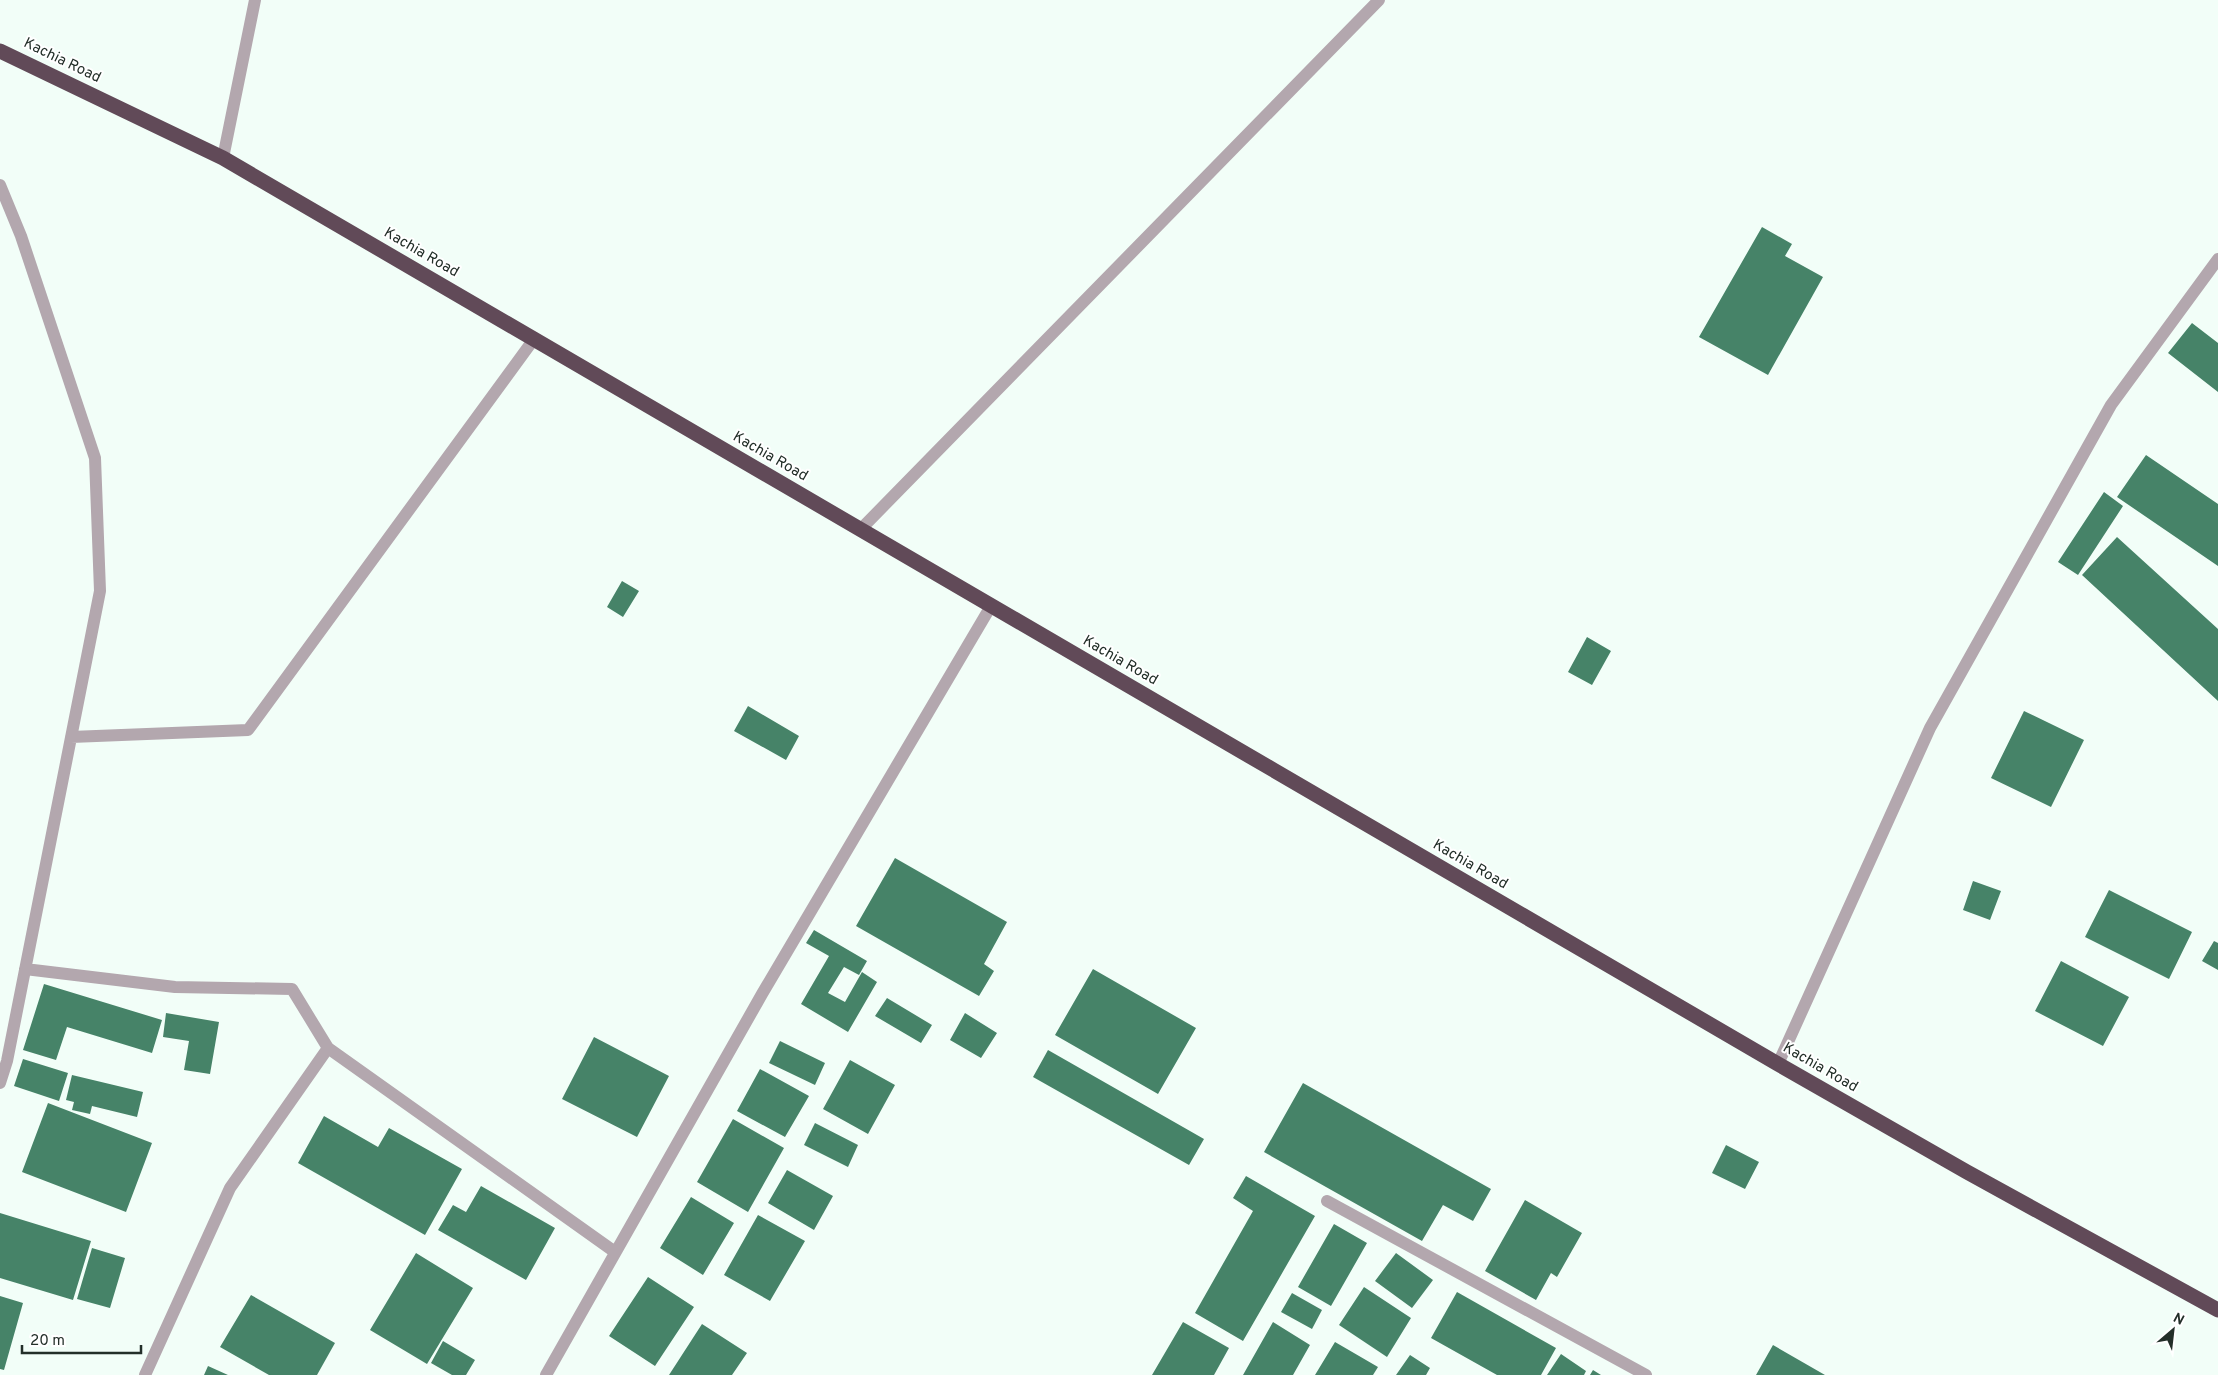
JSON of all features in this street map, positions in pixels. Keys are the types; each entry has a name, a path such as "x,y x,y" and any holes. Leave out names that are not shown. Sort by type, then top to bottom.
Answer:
{"highway":[{"name":"Kachia Road","path":"0,51 223,158 1778,1064 1967,1172 2218,1310"}],"street":[{"path":"223,158 255,0"},
{"path":"860,530 1379,0"},
{"path":"0,185 21,236 95,458 100,591 7,1061 0,1082"},
{"path":"1778,1064 1930,728 2111,405 2218,259"},
{"path":"71,737 248,730 534,339"},
{"path":"546,1375 762,994 991,606"},
{"path":"25,969 175,987 292,989 328,1048 616,1252"},
{"path":"145,1375 230,1188 328,1048"},
{"path":"1328,1202 1646,1375"}],"building":[{"path":"1762,227 1792,244 1785,256 1823,277 1768,375 1699,337"},
{"path":"2192,323 2218,343 2218,392 2168,353"},
{"path":"2146,455 2218,504 2218,566 2117,497"},
{"path":"2104,492 2123,506 2078,575 2058,562"},
{"path":"2117,537 2218,629 2218,701 2082,575"},
{"path":"622,581 639,591 623,617 607,607"},
{"path":"1587,637 1611,651 1592,685 1568,672"},
{"path":"748,706 799,736 786,760 734,731"},
{"path":"2024,711 2084,740 2051,807 1991,778"},
{"path":"895,858 1007,922 984,964 994,971 979,996 856,926"},
{"path":"1973,881 2001,891 1990,920 1963,910"},
{"path":"2109,890 2192,932 2169,979 2085,937"},
{"path":"814,930 867,961 859,975 844,967 828,993 845,1002 862,972 877,982 848,1032 801,1004 829,956 806,943"},
{"path":"2214,941 2218,943 2218,970 2202,961"},
{"path":"2061,961 2129,997 2103,1046 2035,1011"},
{"path":"1093,969 1196,1028 1158,1094 1055,1035"},
{"path":"44,984 162,1020 152,1053 67,1027 56,1060 23,1050"},
{"path":"887,998 932,1025 921,1043 875,1016"},
{"path":"166,1013 219,1022 210,1074 184,1070 189,1041 163,1037"},
{"path":"965,1013 997,1033 981,1058 950,1040"},
{"path":"594,1037 669,1076 637,1137 562,1099"},
{"path":"780,1041 825,1063 815,1085 769,1063"},
{"path":"1048,1050 1204,1139 1189,1165 1033,1077"},
{"path":"23,1059 68,1073 59,1101 14,1086"},
{"path":"850,1060 895,1085 868,1134 823,1109"},
{"path":"760,1069 809,1096 785,1137 737,1111"},
{"path":"72,1075 143,1092 137,1117 92,1106 90,1114 72,1110 74,1102 66,1100"},
{"path":"1303,1083 1491,1189 1473,1221 1443,1205 1422,1241 1264,1152"},
{"path":"48,1103 152,1143 126,1212 22,1172"},
{"path":"324,1116 378,1147 389,1128 462,1169 425,1235 298,1163"},
{"path":"733,1119 784,1148 748,1212 697,1182"},
{"path":"815,1123 858,1145 848,1167 804,1145"},
{"path":"1726,1145 1759,1162 1745,1189 1712,1173"},
{"path":"787,1170 833,1196 814,1230 768,1203"},
{"path":"1246,1176 1315,1216 1243,1341 1195,1313 1253,1211 1233,1198"},
{"path":"481,1186 555,1228 526,1280 438,1230 453,1205 466,1212"},
{"path":"691,1197 734,1223 703,1275 660,1248"},
{"path":"1525,1200 1582,1233 1557,1277 1551,1273 1536,1300 1485,1271"},
{"path":"0,1213 91,1241 73,1300 0,1278"},
{"path":"758,1215 805,1241 770,1301 724,1275"},
{"path":"1334,1224 1367,1243 1331,1306 1298,1287"},
{"path":"92,1248 125,1258 110,1308 77,1299"},
{"path":"416,1253 473,1288 427,1364 370,1330"},
{"path":"1396,1253 1433,1280 1412,1308 1375,1281"},
{"path":"648,1277 694,1307 655,1366 609,1336"},
{"path":"1364,1287 1411,1318 1387,1357 1339,1325"},
{"path":"1457,1292 1556,1348 1541,1375 1497,1375 1431,1338"},
{"path":"1292,1293 1322,1310 1312,1329 1281,1312"},
{"path":"251,1295 335,1343 317,1375 269,1375 220,1347"},
{"path":"0,1296 23,1303 4,1370 0,1369"},
{"path":"1183,1322 1229,1348 1214,1375 1152,1375"},
{"path":"1273,1322 1310,1345 1293,1375 1243,1375"},
{"path":"702,1324 747,1353 732,1375 669,1375"},
{"path":"443,1341 475,1360 466,1375 452,1375 431,1363"},
{"path":"1335,1342 1378,1367 1373,1375 1315,1375"},
{"path":"1773,1345 1825,1375 1756,1375"},
{"path":"1561,1354 1586,1371 1584,1375 1547,1375"},
{"path":"1410,1355 1430,1368 1426,1375 1396,1375"},
{"path":"208,1366 228,1375 204,1375"},
{"path":"1593,1370 1601,1375 1590,1375"}]}
